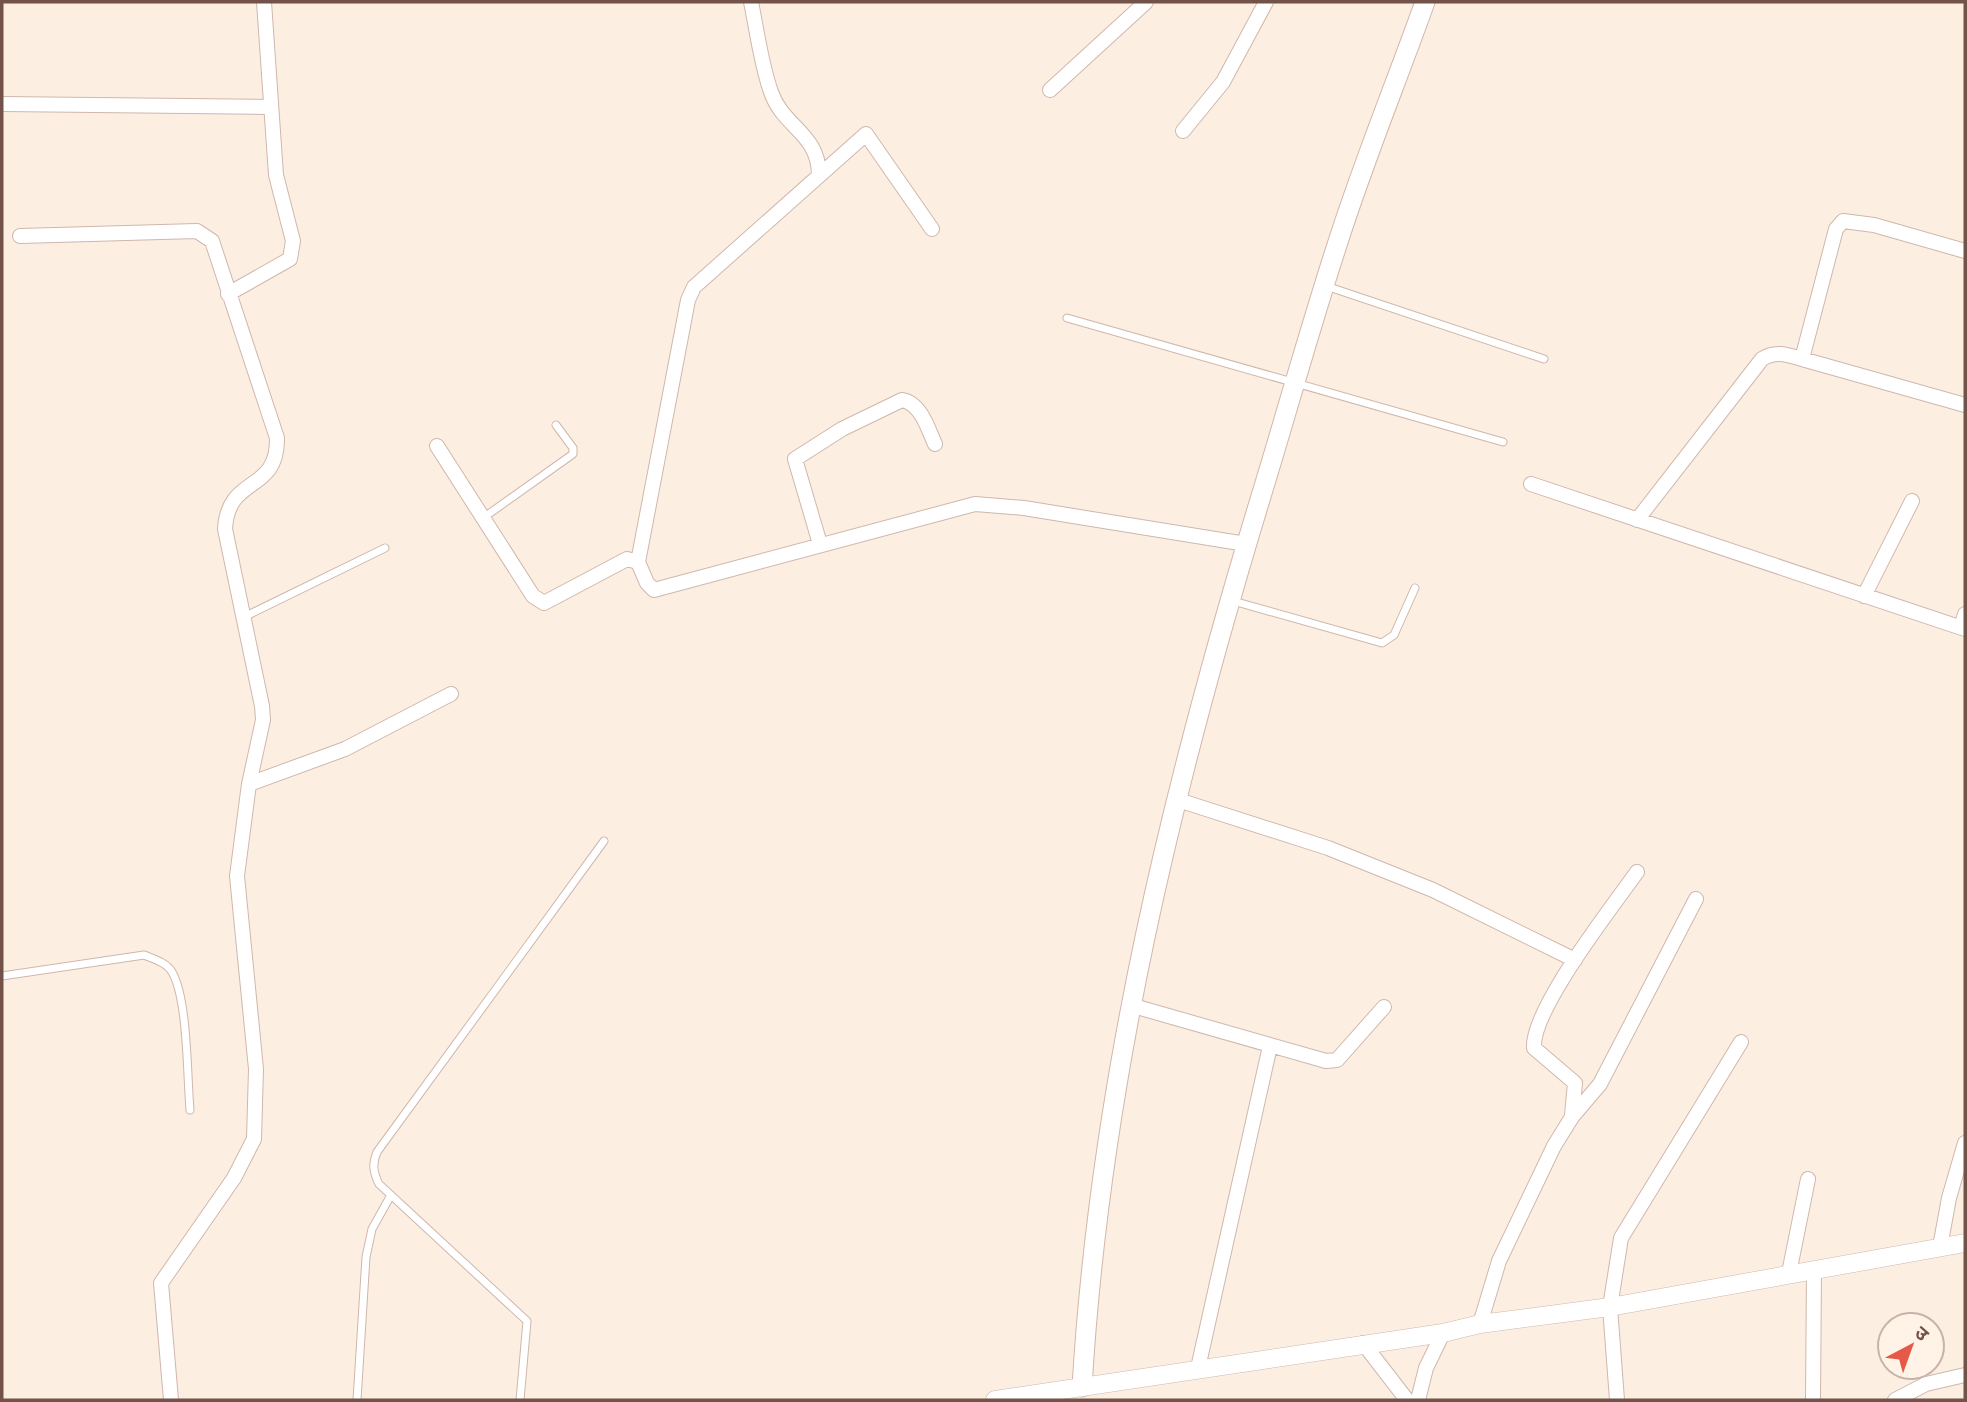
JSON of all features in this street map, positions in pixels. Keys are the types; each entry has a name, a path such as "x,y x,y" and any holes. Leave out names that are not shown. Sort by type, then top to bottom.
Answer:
{"main road":[{"path":"1082,1387 1088,1276 1130,1005 1175,799 1229,600 1325,285 1423,3"}],"street":[{"path":"228,294 290,259 293,251 293,241 276,175 264,2"},
{"path":"751,2 771,93 786,117 812,144 818,158 819,174"},
{"path":"1050,90 1146,2"},
{"path":"1183,131 1223,82 1266,2"},
{"path":"2,104 270,107"},
{"path":"932,229 866,134 694,287 688,300 638,562 647,583 654,590 975,504 1024,508 1246,544"},
{"path":"1802,359 1836,229 1843,222 1874,225 1965,251"},
{"path":"20,236 197,231 212,241 277,438 277,451 269,469 262,478 234,497 226,516 225,529 262,706 237,876 256,1069 254,1139 234,1178 161,1283 171,1400"},
{"path":"1637,520 1762,359 1779,353 1965,405"},
{"path":"820,544 795,459 842,429 902,400 918,409 935,444"},
{"path":"438,446 533,596 544,603 627,559 638,562"},
{"path":"1531,484 1864,596 1964,623"},
{"path":"1864,596 1912,501"},
{"path":"249,783 345,749 451,694"},
{"path":"1175,799 1328,848 1410,881 1487,915 1575,960"},
{"path":"1572,1116 1575,1083 1534,1048 1538,1024 1575,960 1637,872"},
{"path":"1480,1324 1499,1261 1553,1146 1572,1116 1600,1084 1696,898"},
{"path":"1130,1005 1326,1061 1337,1060 1384,1007"},
{"path":"1617,1400 1610,1307 1618,1252 1625,1227 1741,1042"},
{"path":"1198,1368 1270,1046"},
{"path":"1940,1247 1949,1198 1965,1143"},
{"path":"1789,1273 1808,1179"},
{"path":"995,1400 1443,1333 1480,1324 1610,1307 1965,1242"},
{"path":"1813,1400 1814,1270"},
{"path":"1418,1400 1426,1367 1443,1333"},
{"path":"1363,1343 1407,1400"},
{"path":"1895,1400 1926,1384 1965,1375"}],"lane":[{"path":"1325,285 1544,359"},
{"path":"1067,318 1503,442"},
{"path":"483,518 573,454 573,448 556,425"},
{"path":"244,617 385,548"},
{"path":"1229,600 1382,643 1394,635 1415,588"},
{"path":"520,1400 527,1321 391,1195 374,1174 377,1152 604,841"},
{"path":"2,976 144,956 160,962 172,971 180,998 190,1110"},
{"path":"357,1400 366,1257 372,1229 391,1195"}]}
